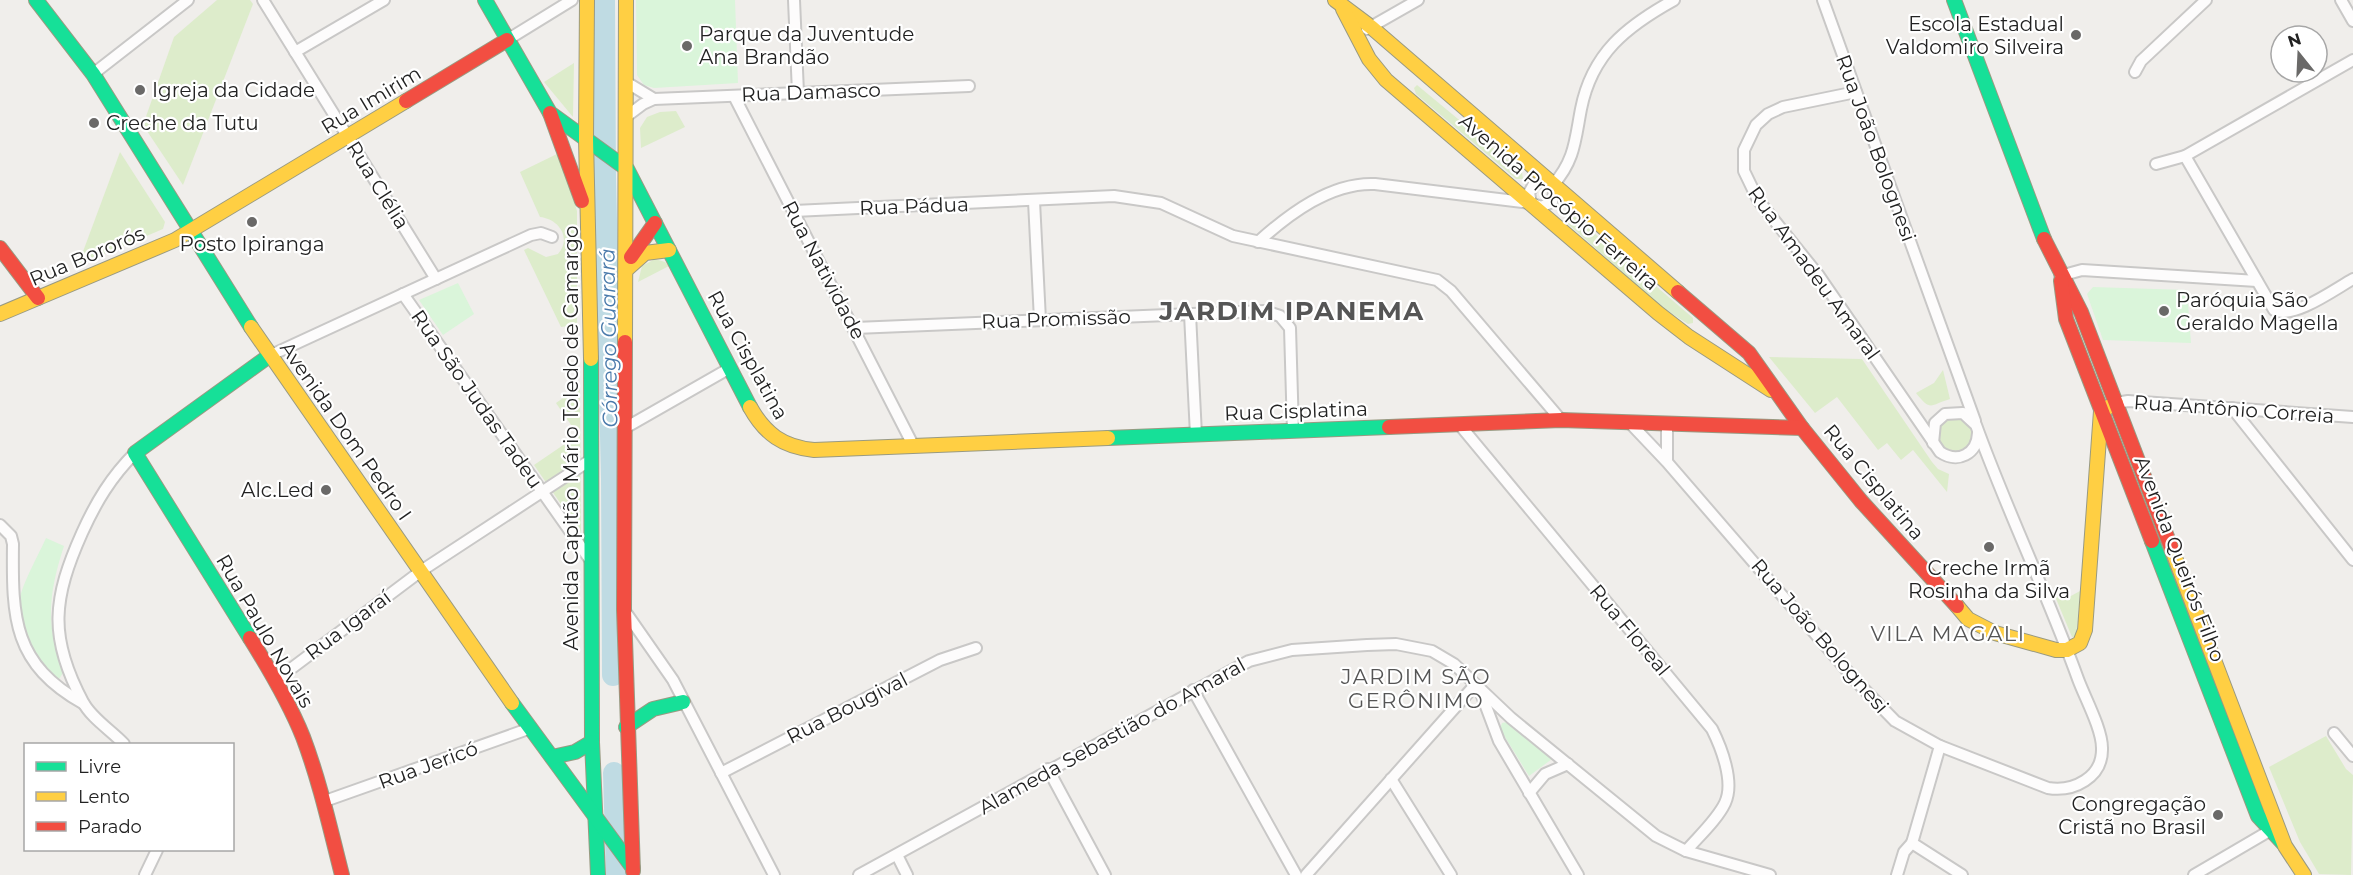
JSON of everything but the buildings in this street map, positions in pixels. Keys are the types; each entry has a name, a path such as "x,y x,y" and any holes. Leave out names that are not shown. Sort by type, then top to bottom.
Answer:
{"street":[{"name":"Avenida Dom Pedro I","path":"36,0 93,74 269,356 632,869"},
{"path":"93,74 188,0"},
{"name":"Rua Clélia","path":"263,0 436,279"},
{"path":"295,52 384,0"},
{"name":"Rua Cisplatina","path":"485,0 550,113 621,165 655,223 763,428 784,444 805,450 824,450 1561,420 1802,428 1867,508 1968,619 1995,633 2056,650 2067,650"},
{"name":"Rua Imirim","path":"189,231 572,0"},
{"name":"Avenida Capitão Mário Toledo de Camargo","path":"587,0 586,139 593,563 592,742 597,875"},
{"path":"626,0 627,116 621,165 627,266 624,610 632,869"},
{"path":"794,0 798,93"},
{"path":"1356,35 1418,0"},
{"path":"1258,242 1290,214 1355,185 1375,184 1531,203 1541,207 1552,202 1555,196 1553,185 1572,158 1584,99 1598,65 1611,45 1629,27 1674,0"},
{"name":"Rua João Bolognesi","path":"1630,423 1667,462 1884,710 1910,731 1940,746 2048,788 2063,790 2080,784 2096,769 2102,749 2067,650 1977,427 1823,0"},
{"name":"Avenida Queirós Filho","path":"1954,0 2060,276 2081,312 2226,688 2274,827 2304,875"},
{"path":"2135,72 2142,61 2206,0"},
{"path":"2341,0 2353,21"},
{"name":"Avenida Procópio Ferreira","path":"1338,3 1371,27 1749,353 1802,428"},
{"name":"Avenida Procópio Ferreira","path":"1338,3 1369,59 1386,80 1658,313 1781,398"},
{"path":"2156,164 2185,156 2353,60"},
{"path":"626,82 654,99"},
{"name":"Rua Damasco","path":"627,116 654,99 969,86"},
{"name":"Rua Amadeu Amaral","path":"1856,92 1783,107 1768,114 1756,125 1744,150 1744,171 1758,200 1819,276 1915,413 1933,443"},
{"name":"Rua Natividade","path":"734,96 913,445"},
{"path":"550,113 589,220"},
{"path":"2185,156 2277,312 2298,310 2353,279"},
{"path":"1531,203 1529,193 1534,184 1543,181 1553,185"},
{"name":"Rua Pádua","path":"794,211 1114,196 1151,200 1181,210 1233,236 1437,280 1451,291 1561,420"},
{"path":"1034,201 1040,320"},
{"path":"627,266 655,223"},
{"name":"Rua Bororós","path":"0,314 175,240 189,231"},
{"path":"84,705 62,651 58,632 61,584 105,487 135,453 269,356 531,235 541,233 552,237"},
{"path":"0,248 38,298"},
{"path":"627,266 643,252 654,249 669,250"},
{"path":"2060,276 2082,270 2257,281"},
{"name":"Avenida Queirós Filho","path":"2060,276 2063,310 2258,816 2274,827"},
{"name":"Rua São Judas Tadeu","path":"403,294 593,563"},
{"name":"Rua Promissão","path":"855,328 1265,311 1280,316 1288,324 1291,335 1293,431"},
{"path":"1190,314 1196,435"},
{"path":"626,428 730,368"},
{"path":"1958,412 1967,398"},
{"path":"2067,650 2080,643 2085,630 2096,465 2102,411 2116,403"},
{"name":"Rua Antônio Correia","path":"2116,403 2232,408 2353,417"},
{"path":"2232,408 2353,560"},
{"path":"1915,413 1939,418 1958,412 1968,416 1977,427 1975,447 1967,455"},
{"path":"1939,418 1933,430 1933,443 1945,456 1956,458 1967,455 1980,456 1991,464"},
{"name":"Rua Floreal","path":"1459,424 1712,729 1722,753 1728,785 1725,802 1686,851"},
{"path":"1667,424 1667,462"},
{"path":"2096,465 2133,448"},
{"name":"Rua Paulo Novais","path":"135,453 276,680 302,735 325,801 342,875"},
{"name":"Rua Igaraí","path":"276,680 421,571 592,459"},
{"path":"0,525 11,536 13,544 15,609 27,652 53,686 84,705 123,743"},
{"path":"624,610 672,680 774,875"},
{"name":"Alameda Sebastião do Amaral","path":"859,875 1048,769 1250,661 1278,652 1396,644 1417,647 1444,657 1656,836 1686,851 1770,875"},
{"name":"Rua Bougival","path":"721,773 940,660 976,648"},
{"path":"1193,690 1297,874 1478,688 1499,741 1578,875"},
{"path":"2211,694 2226,688"},
{"path":"626,727 640,714 657,706 684,702"},
{"name":"Rua Jericó","path":"325,801 531,728"},
{"path":"2334,733 2353,756"},
{"path":"552,757 575,752 592,742"},
{"path":"1897,875 1904,852 1912,843 1940,746"},
{"path":"1529,793 1545,774 1568,764"},
{"path":"1048,769 1105,875"},
{"path":"1391,779 1451,875"},
{"path":"2194,875 2274,827"},
{"path":"1912,843 1962,875"},
{"path":"145,875 156,851"},
{"path":"897,855 907,875"}],"green space":[{"path":"217,0 250,0 253,4 183,185 143,125 174,37"},
{"name":"Parque da Juventude Ana Brandão","path":"636,0 735,0 738,83 654,88 644,85 637,75"},
{"path":"574,63 573,117 544,82"},
{"path":"1417,85 1522,172 1523,179 1516,179 1416,94 1414,88"},
{"path":"676,111 685,127 641,148 640,128 647,117 660,112"},
{"path":"120,152 165,222 163,229 78,265"},
{"path":"559,153 577,211 577,325 561,327 524,250 528,248 546,257 558,254 564,242 563,236 558,225 540,217 520,172"},
{"path":"1568,215 1573,215 1693,318 1693,323 1688,324 1663,308 1568,224"},
{"path":"655,259 669,266 638,282 642,266"},
{"path":"458,283 474,314 443,335 419,300"},
{"path":"2093,287 2187,290 2191,343 2103,340 2087,294"},
{"path":"1769,357 1862,359 1932,462 1938,469 1949,474 1947,492 1913,450 1901,460 1887,443 1878,450 1837,397 1815,413"},
{"path":"1943,370 1950,399 1928,405 1916,393 1934,383"},
{"path":"580,386 581,533 534,465 578,435 556,403"},
{"path":"1955,418 1967,423 1972,435 1967,447 1955,452 1943,447 1938,435 1943,423"},
{"path":"46,538 64,546 55,580 51,610 54,639 63,673 59,679 52,676 38,658 26,632 20,608 24,586"},
{"path":"2052,589 2058,595 2069,597 2080,591 2077,632 2074,637 2072,637"},
{"path":"1507,722 1552,759 1529,776 1500,729 1502,723"},
{"path":"2326,736 2346,769 2353,775 2351,875 2319,874 2300,842 2269,767"}],"waterway":[{"name":"Córrego Guarará","path":"604,0 613,675"},
{"name":"Córrego Guarará","path":"614,773 617,875"}],"traffic: fast":[{"path":"36,0 93,74 251,327"},
{"path":"485,0 550,113 627,169 750,407"},
{"path":"1954,0 2044,239"},
{"path":"250,638 135,453 269,356"},
{"path":"591,359 592,742 598,875"},
{"path":"1108,438 1389,427"},
{"path":"2152,541 2258,816 2283,843"},
{"path":"626,727 653,709 683,702"},
{"path":"512,703 633,868"},
{"path":"552,757 575,752 592,742"}],"traffic: slow":[{"path":"587,0 586,139 591,359"},
{"path":"625,342 626,0"},
{"path":"1335,0 1371,27 1678,292"},
{"path":"1343,9 1369,59 1386,80 1658,313 1689,337 1771,390"},
{"path":"0,314 175,240 406,101"},
{"path":"627,269 645,253 669,250"},
{"path":"251,327 512,703"},
{"path":"1957,606 1968,619 1995,633 2056,650 2067,650 2080,643 2085,630 2101,411 2116,403"},
{"path":"750,407 762,425 776,437 793,446 814,450 1108,438"},
{"path":"2171,547 2285,846 2304,875"}],"traffic: jam":[{"path":"406,101 507,40"},
{"path":"550,113 582,201"},
{"path":"631,257 655,223"},
{"path":"2044,239 2081,312 2171,547"},
{"path":"0,248 38,298"},
{"path":"2061,281 2066,319 2152,541"},
{"path":"1678,292 1749,353 1802,428 1861,501 1957,606"},
{"path":"625,342 624,610 633,871"},
{"path":"1389,427 1561,420 1802,428"},
{"path":"250,638 279,686 303,737 320,788 342,875"}],"place":[{"name":"Escola Estadual Valdomiro Silveira","path":"2076,35"},
{"name":"Parque da Juventude Ana Brandão","path":"687,46"},
{"name":"Igreja da Cidade","path":"140,90"},
{"name":"Creche da Tutu","path":"94,123"},
{"name":"Posto Ipiranga","path":"252,222"},
{"name":"Paróquia São Geraldo Magella","path":"2164,311"},
{"name":"Alc.Led","path":"326,490"},
{"name":"Creche Irmã Rosinha da Silva","path":"1989,547"},
{"name":"Congregação Cristã no Brasil","path":"2218,815"}],"district":[{"name":"JARDIM IPANEMA","path":"1292,311"},
{"name":"VILA MAGALI","path":"1948,634"},
{"name":"JARDIM SÃO GERÔNIMO","path":"1416,689"}]}
